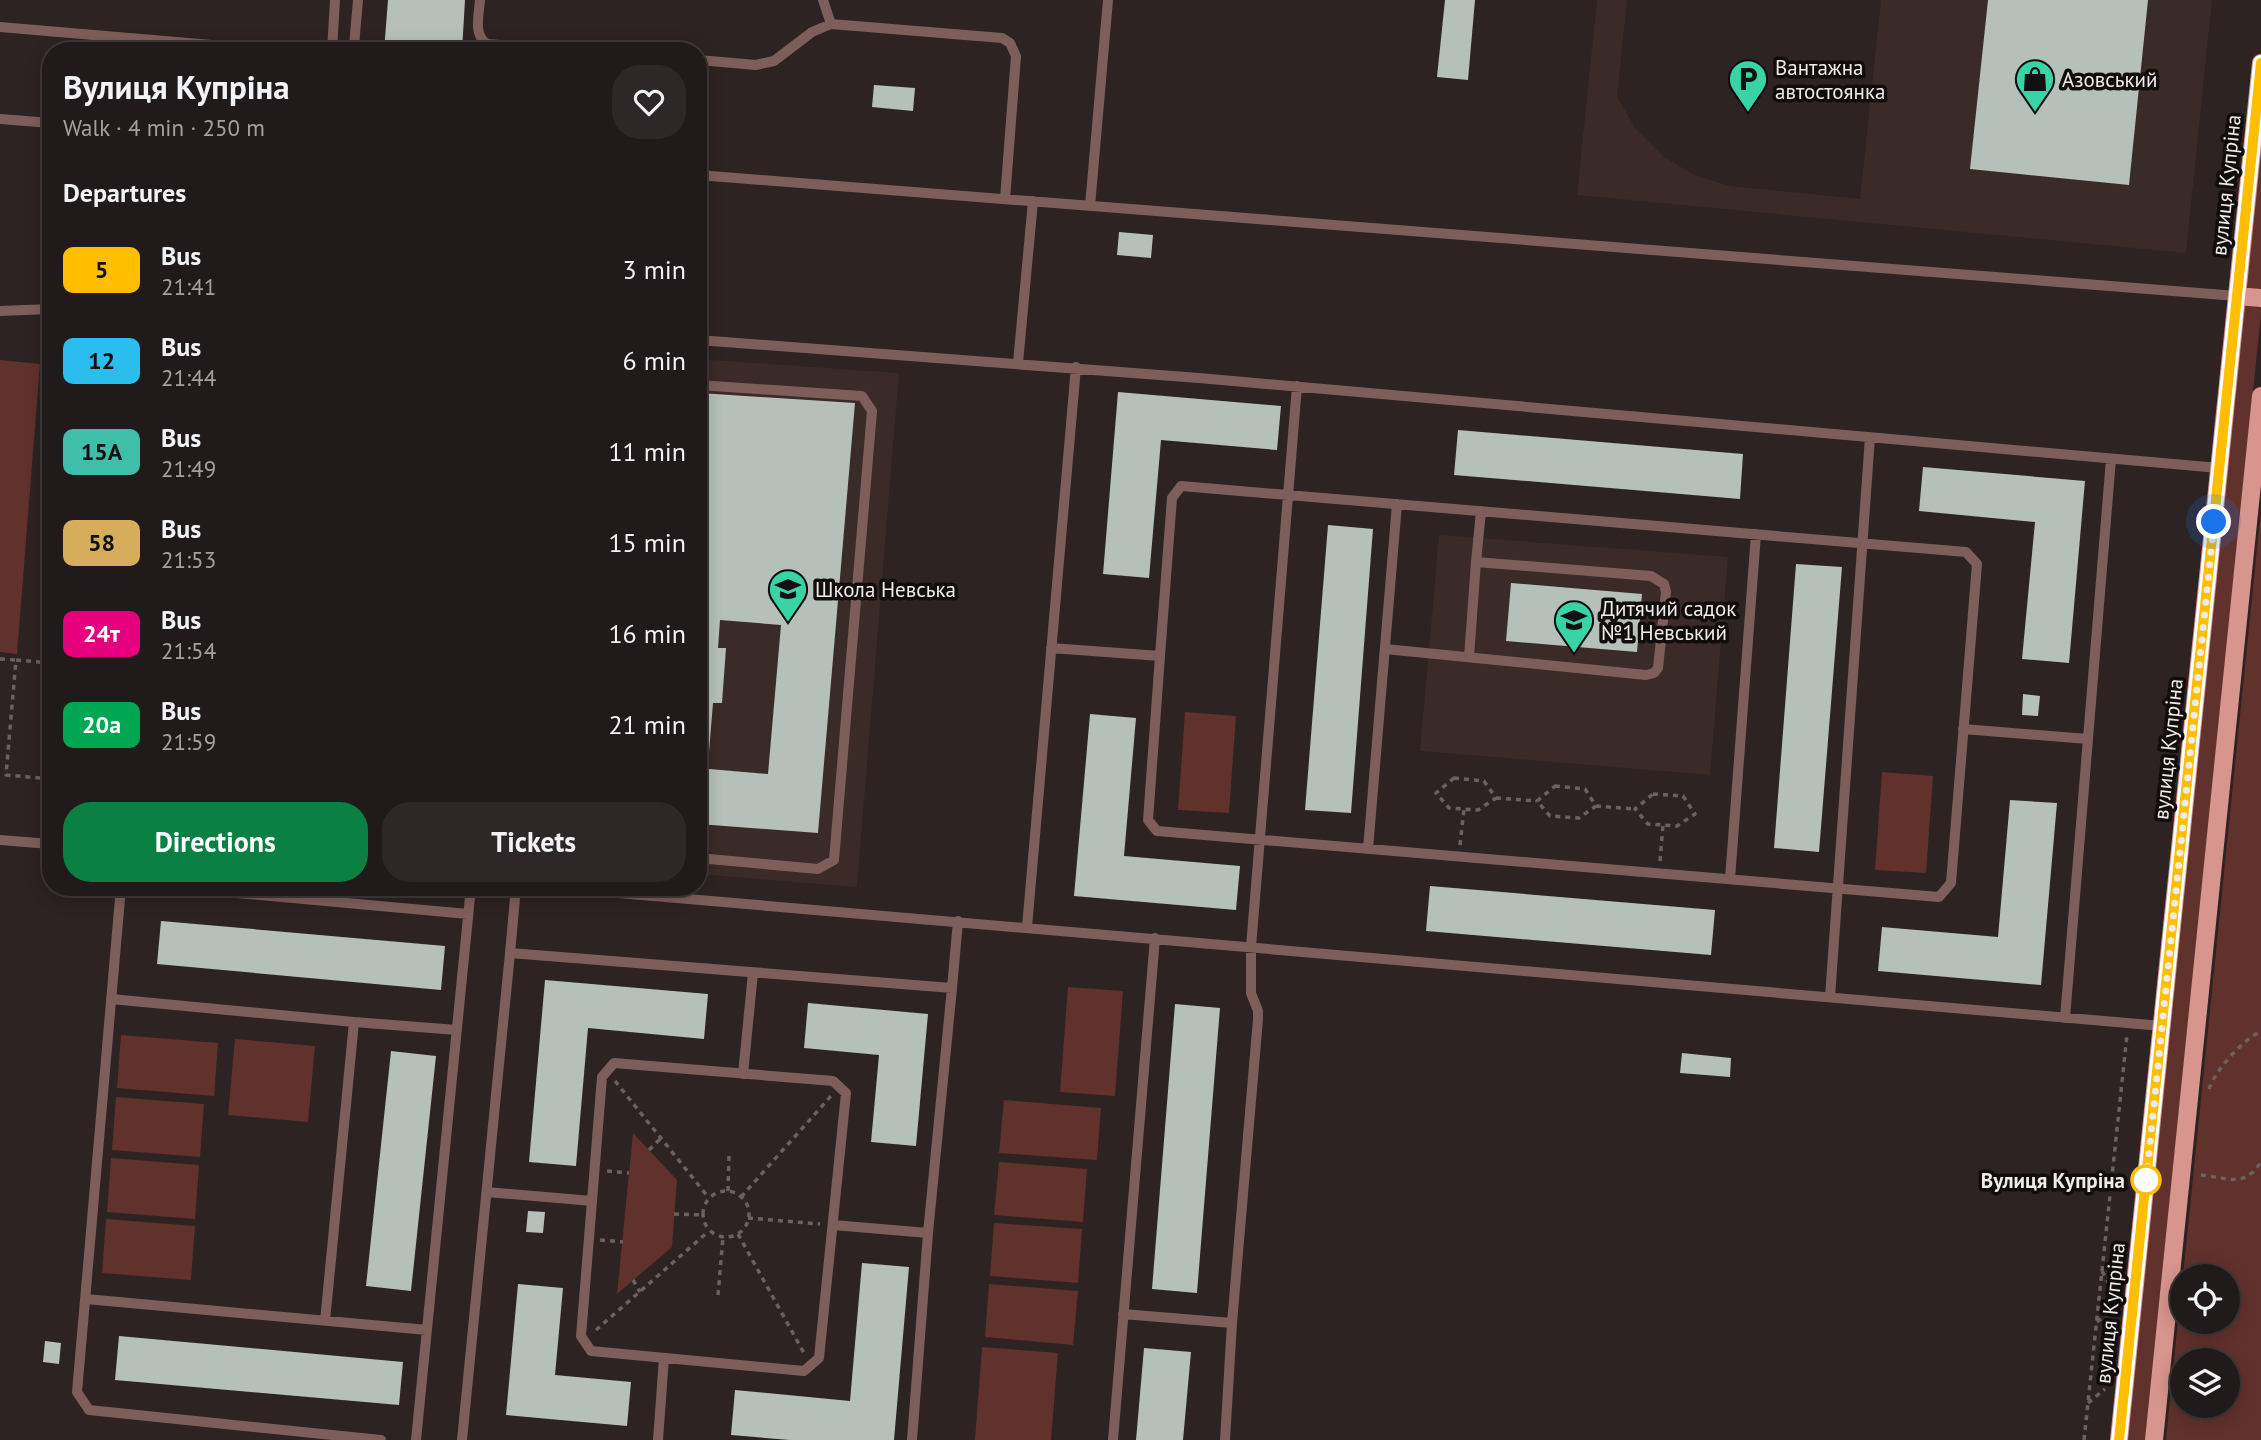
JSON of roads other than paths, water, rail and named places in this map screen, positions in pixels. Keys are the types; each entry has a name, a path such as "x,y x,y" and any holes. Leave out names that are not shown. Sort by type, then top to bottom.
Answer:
{"main road":[{"name":"вулиця Купріна","path":"2119,1440 2261,63"},
{"path":"2237,296 2261,298"},
{"path":"2154,1440 2261,396"}],"lane":[{"path":"333,42 335,0"},
{"path":"354,42 358,0"},
{"path":"480,0 478,30 479,37 485,42"},
{"path":"823,0 831,24"},
{"path":"1090,206 1108,0"},
{"path":"707,61 756,65 774,61 812,32 831,24 1002,38 1010,43 1016,56 1005,199"},
{"path":"0,27 168,42"},
{"path":"0,119 42,122"},
{"path":"707,176 2237,296"},
{"path":"1018,363 1033,201"},
{"path":"0,311 42,310"},
{"path":"707,342 1076,367 2219,468"},
{"path":"1027,927 1076,367"},
{"path":"707,386 862,396 872,411 834,860 818,869 707,859"},
{"path":"1225,1440 1258,1019 1251,993 1251,947 1297,386"},
{"path":"1830,998 1870,437"},
{"path":"2065,1018 2111,459"},
{"path":"1181,486 1288,495 1966,552 1977,564 1951,883 1939,897 1157,831 1148,820 1172,498 1181,486"},
{"path":"1368,849 1396,504"},
{"path":"1469,657 1481,511"},
{"path":"1730,879 1756,534"},
{"path":"1385,649 1654,673 1660,660 1666,592 1664,584 1651,576 1476,562"},
{"path":"1051,648 1160,656"},
{"path":"1963,729 2088,739"},
{"path":"0,840 42,843"},
{"path":"120,896 77,1392 89,1410 381,1440"},
{"path":"269,896 468,914"},
{"path":"416,1440 470,896"},
{"path":"462,1440 515,896"},
{"path":"691,896 2162,1026"},
{"path":"912,1440 928,1233 958,921"},
{"path":"1113,1440 1155,939"},
{"path":"510,953 951,988"},
{"path":"743,1074 753,972"},
{"path":"111,999 457,1030"},
{"path":"325,1321 354,1022"},
{"path":"614,1063 743,1074 833,1081 846,1093 819,1358 804,1371 591,1351 580,1336 602,1077 614,1063"},
{"path":"487,1192 592,1201"},
{"path":"833,1225 928,1233"},
{"path":"86,1299 427,1330"},
{"path":"1124,1314 1233,1323"},
{"path":"657,1440 664,1358"}],"place":[{"name":"Вантажна автостоянка","path":"1748,113"},
{"name":"Азовський","path":"2035,113"},
{"name":"Школа Невська","path":"788,623"},
{"name":"Дитячий садок №1 Невський","path":"1574,654"},
{"name":"Вулиця Купріна","path":"2146,1180"}]}
